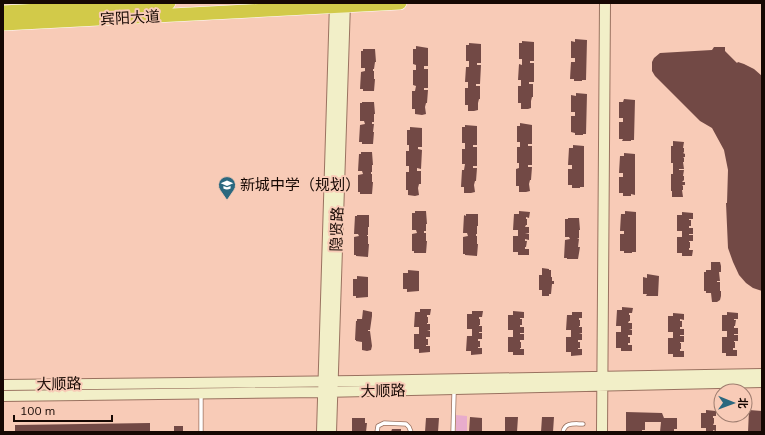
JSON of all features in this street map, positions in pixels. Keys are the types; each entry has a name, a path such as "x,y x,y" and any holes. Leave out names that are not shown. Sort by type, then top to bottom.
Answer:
{"highway":[{"name":"宾阳大道","path":"3,12 169,3"},
{"name":"宾阳大道","path":"3,24 400,3"}],"street":[{"path":"602,432 605,3"},
{"name":"隐贤路","path":"331,432 328,382 340,5"},
{"name":"大顺路","path":"3,396 328,392 603,382 762,374"},
{"name":"大顺路","path":"3,384 762,382"},
{"name":"隐贤路","path":"322,432 328,392"}],"lane":[{"path":"453,432 454,394"},
{"path":"201,398 201,432"},
{"path":"377,432 380,424 396,423 406,424 409,426 411,432"},
{"path":"563,432 564,428 568,424 583,424"}],"shaded area":[{"path":"456,415 467,416 467,432 456,432"}],"building":[{"path":"575,39 587,40 586,80 582,81 574,81 574,79 570,79 571,62 575,62 575,58 571,58 571,41 575,42"},
{"path":"522,41 534,42 534,61 530,61 530,63 534,63 534,82 529,82 529,84 533,84 533,97 531,101 531,108 528,109 521,109 521,103 518,103 518,86 521,86 521,80 518,80 519,64 522,65 522,59 519,59 519,43 522,43"},
{"path":"469,43 481,44 481,63 477,63 477,65 481,65 480,84 476,84 476,86 480,86 480,99 478,103 478,110 474,111 468,111 468,105 465,105 465,88 468,88 468,82 465,82 466,67 469,67 469,61 466,61 466,45 469,45"},
{"path":"416,46 428,48 428,66 424,66 424,69 428,69 428,88 424,88 424,90 428,90 427,103 425,107 426,114 422,115 415,114 415,109 412,109 412,91 415,91 416,86 413,85 413,70 416,70 416,65 413,64 413,49 416,49"},
{"path":"714,47 725,47 725,51 737,63 744,64 754,69 762,76 762,291 753,288 739,275 728,248 726,203 728,170 724,150 712,128 700,121 655,76 652,71 652,62 660,53 712,50"},
{"path":"363,49 375,49 376,62 373,69 375,79 374,91 363,91 363,89 360,89 361,72 365,71 365,68 361,68 361,51 363,51"},
{"path":"576,93 587,94 586,134 583,135 575,135 575,133 571,132 571,116 575,116 575,112 571,112 571,95 576,96"},
{"path":"624,99 635,100 634,140 631,141 622,141 623,139 619,139 619,122 623,122 623,118 619,118 619,102 623,102"},
{"path":"374,102 375,114 374,122 372,122 372,124 374,124 373,144 362,144 362,142 359,142 360,125 365,124 364,121 360,121 360,103"},
{"path":"520,123 532,125 532,144 528,144 528,146 532,146 532,165 528,165 528,167 532,167 531,180 529,184 530,191 526,192 519,192 519,186 516,186 516,169 519,168 519,163 517,163 517,147 520,147 520,142 517,142 517,126 520,126"},
{"path":"465,125 477,126 477,145 473,145 473,147 477,147 477,166 473,166 473,168 477,168 476,181 474,185 475,192 471,193 464,193 464,187 461,187 462,170 464,170 465,164 462,164 462,149 465,149 465,143 462,143 462,127 465,127"},
{"path":"410,127 422,128 422,147 418,147 418,149 422,150 421,169 417,168 417,171 421,171 421,184 419,184 418,188 419,195 415,196 408,195 408,190 406,190 406,172 409,172 409,166 406,166 406,151 409,151 409,145 407,145 407,130 410,130"},
{"path":"673,141 684,142 684,169 679,169 684,170 684,180 682,182 685,182 685,185 682,185 683,197 672,197 671,174 673,174 673,163 671,163 671,146 673,146"},
{"path":"573,145 584,146 584,187 580,188 572,188 572,185 568,185 568,169 572,169 572,165 568,165 569,148 573,148"},
{"path":"361,152 372,152 372,194 360,194 360,192 358,192 358,175 363,174 362,171 358,171 359,154 361,154"},
{"path":"624,153 635,154 635,195 631,194 631,196 623,196 623,193 619,193 619,177 623,177 623,173 619,173 620,156 624,156"},
{"path":"415,211 426,211 427,224 426,231 424,231 424,233 426,233 427,241 426,253 414,253 414,251 412,251 412,234 417,233 416,230 412,230 412,213 415,213"},
{"path":"519,211 530,212 529,218 526,217 527,225 525,227 529,227 529,233 525,234 529,234 529,240 525,239 525,241 527,241 525,249 529,249 529,255 518,255 518,252 513,252 513,236 518,236 518,230 513,230 514,214 519,214"},
{"path":"625,211 636,212 636,252 632,253 624,253 624,251 620,251 620,234 624,234 624,231 620,231 621,214 625,214"},
{"path":"682,212 693,213 693,219 689,219 691,220 691,226 689,226 689,228 693,228 693,234 689,234 693,235 693,241 689,241 689,250 693,250 692,256 682,256 682,253 677,253 677,237 682,237 682,231 677,231 677,215 682,215"},
{"path":"466,214 478,214 476,234 478,244 477,256 463,254 463,237 468,236 467,233 463,233 464,215 466,216"},
{"path":"369,215 367,235 369,244 368,257 354,255 354,237 359,236 358,234 354,234 355,216"},
{"path":"579,218 580,230 579,238 577,238 579,239 578,247 580,247 578,259 564,258 565,240 570,239 569,237 565,237 565,219"},
{"path":"711,262 720,262 721,266 721,272 719,272 720,281 717,282 720,282 721,296 720,300 717,302 712,302 711,293 706,293 706,291 704,291 704,272 706,272 706,270 711,270"},
{"path":"542,268 551,270 552,281 554,281 554,284 552,284 551,294 549,294 549,296 542,296 542,290 539,290 539,275 542,275"},
{"path":"408,270 419,271 419,291 407,292 407,289 403,289 403,273 408,273"},
{"path":"647,274 659,276 658,296 646,296 647,294 643,294 643,277 647,278"},
{"path":"357,276 368,277 368,297 356,298 356,296 353,296 353,279 357,279"},
{"path":"622,307 633,308 632,313 629,313 630,321 628,323 632,323 632,329 629,330 632,330 632,335 628,335 628,337 630,337 630,343 628,343 628,345 632,345 632,351 621,351 621,348 616,348 616,332 621,332 621,326 616,326 617,310 622,310"},
{"path":"420,309 431,309 430,315 427,315 427,324 430,324 430,330 427,331 430,331 430,337 426,337 426,339 428,339 428,345 426,346 430,346 430,352 419,353 419,349 414,349 414,334 419,334 419,327 414,327 415,312 420,312"},
{"path":"363,310 372,312 370,330 368,331 370,331 372,346 371,350 367,351 362,350 362,342 355,340 356,321 357,319 362,319"},
{"path":"472,311 483,311 482,317 479,317 479,326 482,326 482,332 479,333 482,333 482,339 478,339 478,341 480,341 480,347 478,348 482,348 482,354 471,355 471,351 466,351 467,336 472,336 472,329 467,329 467,314 472,314"},
{"path":"513,311 524,312 524,318 520,318 522,319 522,325 520,325 520,327 524,327 524,333 520,334 524,334 524,340 520,340 520,349 524,349 524,355 513,355 513,352 508,352 508,337 513,337 513,330 508,330 508,315 513,315"},
{"path":"572,312 582,312 582,318 579,318 579,327 582,327 582,333 579,334 582,334 582,340 578,340 578,342 580,342 580,348 578,349 582,349 582,355 571,356 571,352 566,352 566,337 571,337 571,330 566,330 567,315 572,315"},
{"path":"727,312 738,313 738,319 734,319 736,320 734,328 738,328 738,334 734,335 738,335 738,341 734,341 735,348 733,348 733,350 737,350 737,356 726,356 726,353 722,353 722,337 727,337 727,331 722,331 722,315 727,315"},
{"path":"673,313 684,314 684,320 680,319 680,321 682,321 682,327 680,327 680,329 684,329 684,335 680,336 684,336 684,342 680,342 680,351 684,351 684,357 673,357 673,354 668,354 668,338 673,338 673,332 668,332 668,316 673,316"},
{"path":"706,410 713,411 713,425 716,425 716,431 713,430 713,432 706,432 706,428 701,428 701,413 706,413"},
{"path":"753,410 762,411 762,432 748,432 748,423 753,423"},
{"path":"626,412 662,413 664,418 677,418 677,429 674,429 674,432 660,432 661,422 645,422 645,430 642,430 642,432 626,432"},
{"path":"470,417 482,418 482,432 469,432"},
{"path":"505,417 518,417 517,432 505,432"},
{"path":"542,417 554,417 553,432 541,432"},
{"path":"352,418 365,418 365,423 367,423 366,432 352,432"},
{"path":"426,418 439,418 438,432 425,432"},
{"path":"150,423 150,431 138,432 15,432 15,425"},
{"path":"174,426 183,426 183,432 174,432"},
{"path":"392,429 401,429 401,432 391,432"}],"place":[{"name":"新城中学（规划）","path":"227,200"}]}
